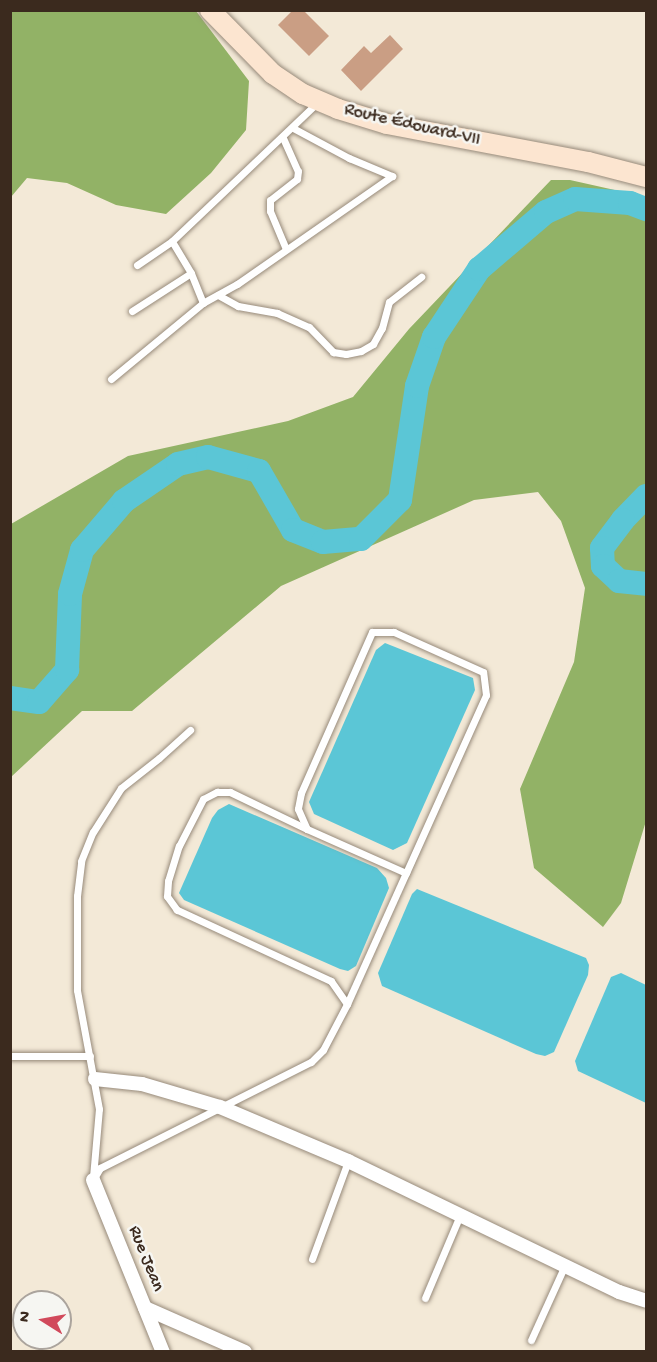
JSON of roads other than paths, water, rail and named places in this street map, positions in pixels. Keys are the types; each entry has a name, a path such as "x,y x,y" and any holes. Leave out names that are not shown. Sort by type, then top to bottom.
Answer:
{"main road":[{"name":"Route Édouard-VII","path":"210,10 265,67 294,88 319,102 387,124 588,162 646,177"}],"street":[{"path":"95,1079 142,1084 220,1107 348,1161 619,1292 646,1301"},
{"name":"Rue Jean","path":"93,1180 163,1352"},
{"path":"146,1308 245,1352"}],"lane":[{"path":"137,265 172,241 319,102"},
{"path":"111,379 203,303 392,176 349,158 293,128"},
{"path":"283,138 298,171 297,179 270,201 270,211 286,249"},
{"path":"172,241 203,303"},
{"path":"132,311 190,273"},
{"path":"218,294 238,306 278,313 309,327 333,352 346,354 361,351 373,344 382,328 389,302 422,278"},
{"path":"93,1180 100,1168 311,1062 323,1050 347,1004 486,695 483,672 394,632 372,632 301,793 298,809 308,829"},
{"path":"93,1180 94,1144 99,1109 76,990 77,896 81,861 93,832 121,788 190,730"},
{"path":"347,1004 331,981 177,909 167,896 168,881 179,846 203,799 217,792 230,792 406,873"},
{"path":"10,1056 90,1056"},
{"path":"312,1259 348,1161"},
{"path":"425,1298 460,1215"},
{"path":"531,1340 565,1265"}],"water":[{"path":"385,643 473,678 475,690 407,843 393,850 314,814 309,802 376,650"},
{"path":"229,804 377,868 386,878 389,888 356,966 348,971 340,969 184,900 179,893 212,818 218,810"},
{"path":"417,889 586,958 589,965 588,975 554,1052 545,1056 536,1054 382,986 378,973 412,894"},
{"path":"621,973 646,985 646,1103 578,1071 575,1061 611,977"}],"waterway":[{"path":"10,698 39,702 67,670 70,594 82,550 124,501 178,464 208,457 259,471 293,530 323,542 361,539 400,500 417,386 434,337 479,269 546,212 575,199 630,203 646,209"},
{"path":"646,496 623,520 602,548 603,566 619,581 646,584"}]}
